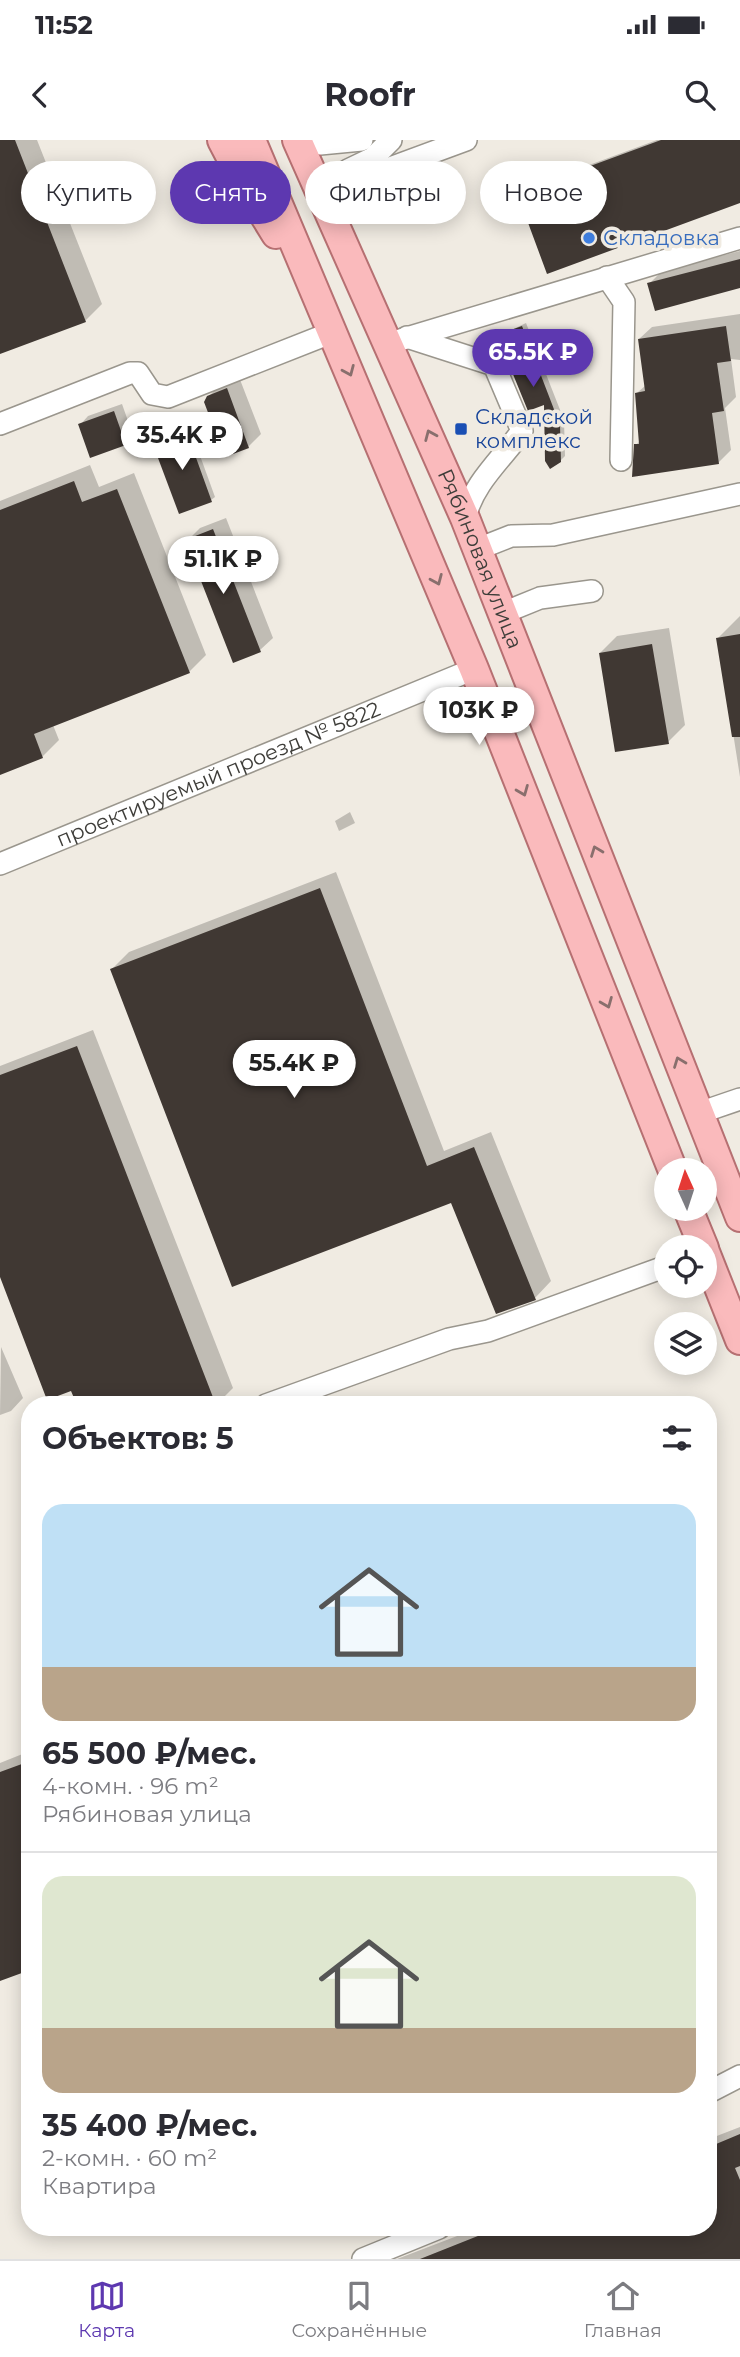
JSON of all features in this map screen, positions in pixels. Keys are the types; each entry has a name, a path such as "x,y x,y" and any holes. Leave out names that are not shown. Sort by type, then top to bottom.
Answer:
{"main road":[{"path":"222,140 245,184 328,320"},
{"path":"251,140 474,669 668,1158"},
{"path":"312,141 321,161"},
{"name":"Рябиновая улица","path":"312,141 353,264 398,340 465,518 740,1217"},
{"path":"342,224 353,264"},
{"path":"717,1282 740,1340"}],"lane":[{"path":"312,141 362,140"},
{"path":"368,161 391,140"},
{"path":"401,161 467,140"},
{"path":"398,340 740,238"},
{"path":"607,277 624,302 621,460"},
{"path":"0,424 130,373 138,373 152,394 167,397 328,320"},
{"path":"398,340 494,365 522,431 487,473 468,505 465,518"},
{"path":"478,549 511,536 553,535 740,494"},
{"path":"503,613 540,598 592,591"},
{"name":"проектируемый проезд № 5822","path":"0,864 474,669"},
{"path":"699,1113 740,1098"},
{"path":"291,1396 449,1339 488,1331 654,1271"},
{"path":"717,2088 740,2076"},
{"path":"363,2259 419,2236"}],"building":[{"path":"0,140 15,140 23,161 21,161 21,224 48,224 86,322 0,354"},
{"name":"Складовка","path":"661,140 740,140 740,203 547,274 528,224 607,224 607,161 604,161"},
{"path":"740,259 740,288 655,311 647,283"},
{"path":"522,326 560,425 561,462 550,469 545,461 544,405 528,411 497,335"},
{"path":"726,326 731,361 717,363 724,411 712,413 719,464 632,477 634,444 639,444 635,393 645,391 638,339"},
{"path":"227,388 249,448 225,457 204,402 207,396"},
{"path":"114,411 126,445 90,458 78,424"},
{"path":"186,430 212,502 179,514 152,442"},
{"path":"74,481 82,502 117,489 190,673 34,734 43,758 0,775 0,510"},
{"path":"213,529 261,652 233,663 185,540"},
{"path":"740,634 740,737 732,737 716,638"},
{"path":"652,644 669,744 615,752 599,653"},
{"path":"320,888 427,1166 474,1147 536,1300 496,1314 451,1203 232,1287 110,969"},
{"path":"77,1046 213,1396 73,1396 71,1391 58,1396 45,1396 0,1277 0,1075"},
{"path":"21,1764 21,1973 0,1981 0,1772"},
{"path":"740,2134 740,2166 735,2168 740,2180 740,2259 420,2259 478,2236 717,2236 717,2144"}],"place":[{"name":"Складовка","path":"589,238"},
{"name":"Складской комплекс","path":"461,429"}]}
